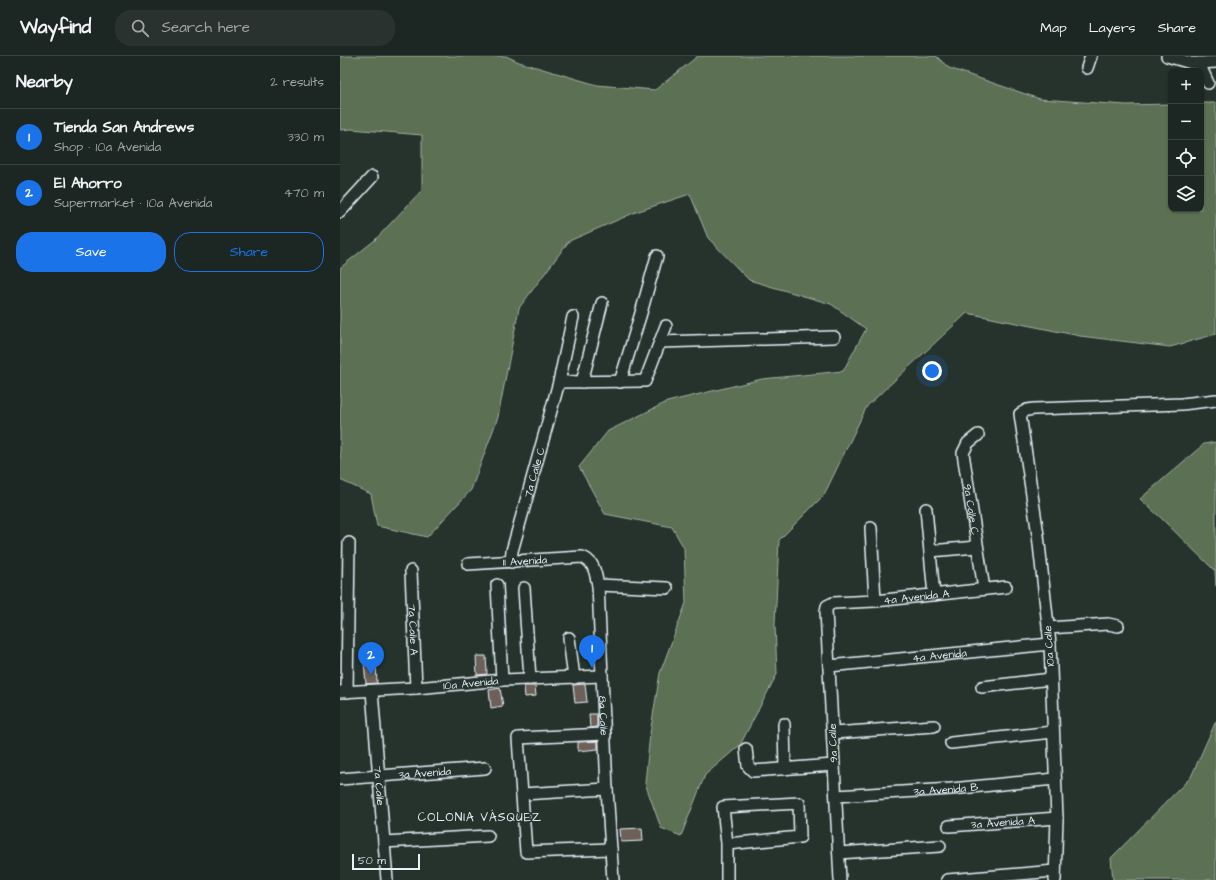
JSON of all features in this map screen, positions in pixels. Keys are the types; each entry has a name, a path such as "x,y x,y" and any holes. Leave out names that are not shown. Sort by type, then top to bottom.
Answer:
{"street":[{"path":"1087,68 1092,56"},
{"path":"1166,56 1191,63 1216,62"},
{"path":"1199,63 1208,83"},
{"path":"340,212 372,177"},
{"path":"620,382 642,313 657,256"},
{"path":"582,382 602,303"},
{"name":"7a Calle C","path":"511,562 512,551 559,382 573,317"},
{"path":"559,382 645,381 666,326"},
{"path":"660,342 834,337"},
{"name":"10a Calle","path":"1055,876 1057,818 1050,644 1038,535 1020,414 1026,410 1034,409 1182,404 1216,400"},
{"name":"9a Calle C","path":"978,435 968,443 963,453 984,589"},
{"path":"926,509 934,595"},
{"path":"871,528 875,601"},
{"path":"344,692 349,543"},
{"path":"930,551 977,547"},
{"name":"11 Avenida","path":"468,564 582,557"},
{"name":"8a Calle","path":"582,557 588,560 594,568 598,585 607,789 613,880"},
{"name":"7a Calle A","path":"411,572 416,688"},
{"path":"497,585 502,680"},
{"path":"598,585 667,588"},
{"name":"4a Avenida A","path":"828,606 833,603 875,601 1006,587"},
{"path":"524,588 530,679"},
{"name":"9a Calle","path":"828,606 826,610 840,880"},
{"path":"1048,628 1108,624 1118,626"},
{"path":"569,638 574,678"},
{"name":"4a Avenida","path":"830,666 1050,644"},
{"name":"10a Avenida","path":"344,692 416,688 502,680 602,676"},
{"path":"982,687 1051,679"},
{"name":"7a Calle","path":"372,691 387,880"},
{"path":"784,724 785,769"},
{"path":"833,733 934,726"},
{"path":"951,743 1053,732"},
{"path":"605,734 518,738 526,852 611,848"},
{"path":"746,749 748,766 753,770 834,765"},
{"name":"3a Avenida","path":"340,779 485,768"},
{"name":"3a Avenida B","path":"836,796 951,789 1055,779"},
{"path":"522,794 607,789"},
{"path":"727,844 800,836 799,803 723,807 727,844 727,880"},
{"name":"3a Avenida A","path":"949,826 1057,818"},
{"path":"384,842 488,836"},
{"path":"839,853 940,846"},
{"path":"947,880 1055,876"}],"green space":[{"path":"340,56 506,56 519,62 597,85 655,90 698,56 936,56 949,68 1040,99 1126,105 1168,104 1168,212 1204,212 1204,103 1216,103 1216,334 1170,347 1080,336 967,313 867,406 824,495 779,540 775,624 777,674 740,745 705,775 681,836 661,828 645,783 650,734 660,673 686,603 684,548 672,527 605,514 579,467 608,431 667,402 762,379 843,371 866,329 831,304 749,280 708,238 690,194 636,212 569,241 519,308 498,417 471,490 427,537 377,526 371,494 340,480 340,268 375,240 422,190 422,135 351,129 340,130"},
{"path":"1216,442 1216,586 1215,571 1140,499 1204,444"},
{"path":"1216,721 1216,880 1113,880 1111,858 1191,777"}],"building":[{"path":"476,656 486,656 487,674 477,675"},
{"path":"364,662 376,662 377,683 366,684"},
{"path":"585,684 587,702 575,703 573,685"},
{"path":"524,686 535,686 536,696 525,697"},
{"path":"500,688 503,706 491,708 489,690"},
{"path":"589,714 597,714 597,727 590,728"},
{"path":"598,741 598,749 578,751 578,742"},
{"path":"642,828 643,841 621,842 620,829"}],"place":[{"name":"Tienda San Andrews","path":"592,668"},
{"name":"El Ahorro","path":"371,675"}],"district":[{"name":"COLONIA VÁSQUEZ","path":"480,817"}]}
